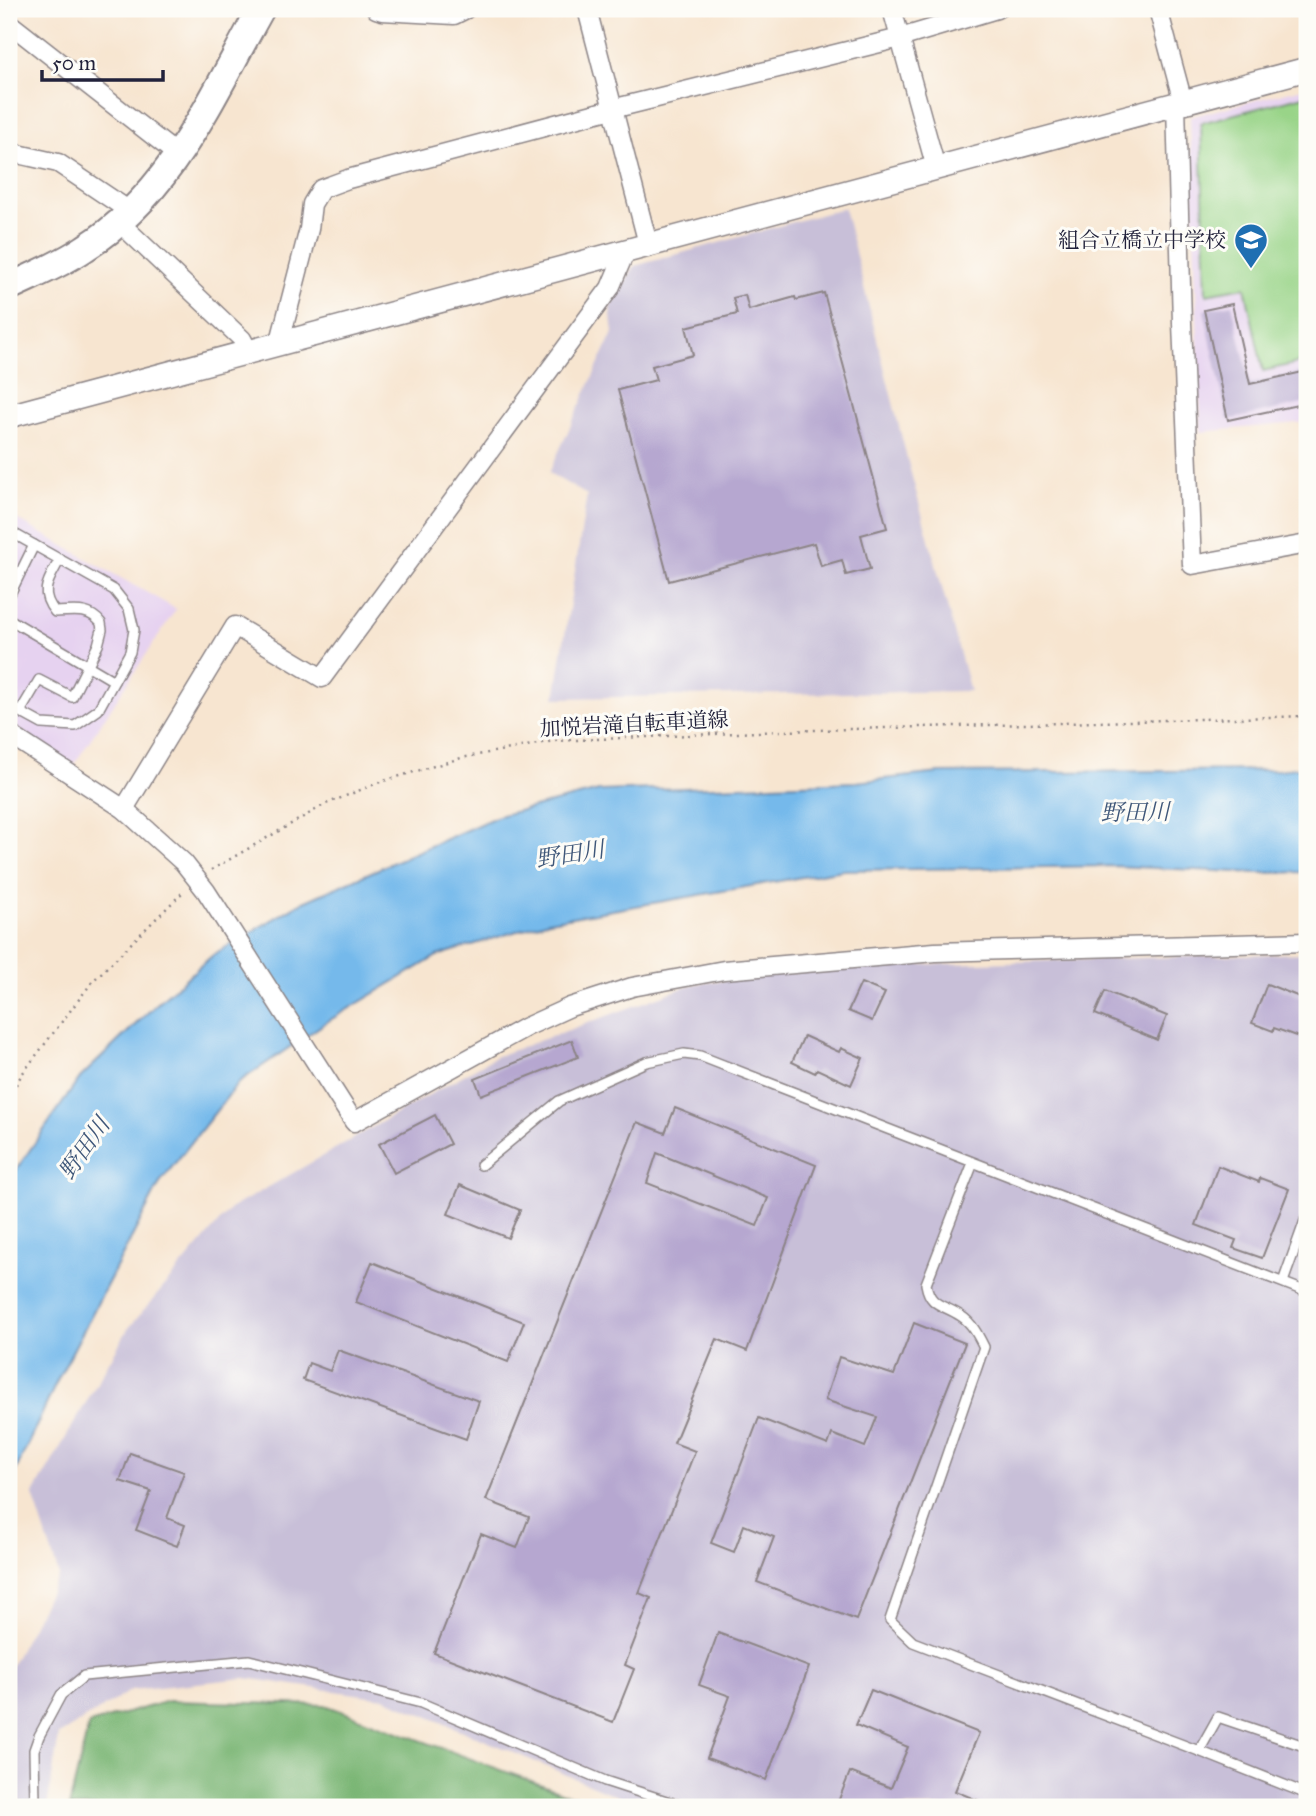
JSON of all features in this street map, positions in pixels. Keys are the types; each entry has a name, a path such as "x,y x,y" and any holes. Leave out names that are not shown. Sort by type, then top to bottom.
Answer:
{"main road":[{"path":"9,287 85,249 126,217 156,187 179,156 261,9"}],"street":[{"path":"376,9 454,15 466,9"},
{"path":"124,809 235,626 322,678 610,288 637,247 612,110 587,9"},
{"path":"892,9 936,168"},
{"path":"279,345 309,229 312,204 321,189 348,179 612,110 900,38 997,9"},
{"path":"1158,9 1179,103 1182,323 1192,565 1307,544"},
{"path":"9,23 179,156"},
{"path":"9,416 1307,69"},
{"path":"9,152 58,163 126,217 242,339 249,352"},
{"path":"9,734 124,809 184,863 201,885 354,1122 526,1027 570,1007 632,987 724,970 934,952 1307,942"}],"lane":[{"path":"9,531 114,590 129,609 134,630 130,652 98,710 75,726 42,724 9,706 9,687"},
{"path":"9,596 34,545"},
{"path":"20,712 39,680 72,696 89,666 100,638 101,623 89,612 55,612 45,596 47,585 60,559"},
{"path":"9,619 114,681"},
{"path":"481,1165 559,1101 646,1062 684,1054 700,1056 1307,1292"},
{"path":"973,1164 926,1284 928,1296 933,1302 962,1317 977,1332 984,1347 890,1620 913,1642 1307,1794"},
{"path":"1283,1282 1307,1214"},
{"path":"38,1807 35,1802 34,1750 61,1695 83,1676 249,1660 421,1703 605,1781 685,1807"},
{"path":"1199,1751 1218,1717 1307,1747"}],"path":[{"name":"加悦岩滝自転車道線","path":"9,1097 22,1074 93,981 201,885 326,804 380,782 461,758 554,741 782,731 1307,716"}],"shaded area":[{"name":"組合立橋立中学校","path":"1307,87 1307,422 1201,432 1190,117"},
{"path":"844,208 908,462 970,691 555,698 587,495 549,473 613,333 610,307 635,266"},
{"path":"9,515 176,609 71,769 9,722"},
{"path":"1307,953 1307,1807 643,1807 384,1698 245,1678 131,1690 59,1735 47,1807 9,1807 9,1670 59,1575 33,1495 128,1329 230,1209 495,1057 694,984 847,967"}],"green space":[{"name":"組合立橋立中学校","path":"1307,95 1307,361 1263,371 1245,287 1206,294 1201,123"},
{"path":"168,1701 325,1705 569,1795 625,1807 69,1807 89,1724"}],"water":[{"name":"野田川","path":"1307,767 1307,872 1258,873 1114,866 843,870 549,921 437,956 325,1023 239,1082 161,1181 58,1379 9,1485 9,1180 80,1078 162,999 213,955 299,904 498,816 599,791 856,782 940,773 1277,770"}],"building":[{"path":"824,293 887,528 861,535 870,569 846,575 842,560 821,566 814,543 669,581 618,390 656,380 652,366 693,355 686,327 737,314 733,298 745,295 749,310 795,297 796,300"},
{"path":"1232,304 1250,384 1307,371 1307,403 1228,420 1204,310"},
{"path":"861,983 885,993 872,1021 848,1011"},
{"path":"1267,984 1307,1000 1307,1040 1252,1023"},
{"path":"1105,991 1167,1016 1157,1040 1095,1014"},
{"path":"804,1036 839,1052 841,1048 863,1058 851,1085 817,1069 815,1073 792,1062"},
{"path":"572,1040 578,1057 481,1095 475,1079"},
{"path":"675,1108 816,1165 747,1351 717,1339 674,1443 695,1451 639,1593 651,1598 625,1665 634,1669 613,1722 434,1653 481,1534 517,1548 529,1517 486,1500 637,1122 665,1133","holes":["657,1153 768,1198 757,1226 647,1183"]},
{"path":"435,1115 450,1144 394,1173 379,1144"},
{"path":"1218,1166 1259,1182 1260,1178 1289,1189 1262,1258 1233,1248 1236,1240 1196,1225"},
{"path":"460,1185 520,1210 508,1238 448,1214"},
{"path":"372,1262 524,1322 508,1362 356,1302"},
{"path":"914,1323 965,1343 856,1620 757,1582 774,1537 744,1525 734,1552 711,1543 759,1418 828,1445 832,1434 865,1447 877,1417 825,1400 839,1357 894,1375"},
{"path":"338,1350 479,1401 466,1439 303,1380 309,1363 330,1371"},
{"path":"130,1453 184,1472 167,1518 185,1525 177,1546 136,1530 151,1491 120,1481"},
{"path":"718,1633 809,1667 766,1780 707,1758 730,1696 699,1685"},
{"path":"871,1690 979,1733 955,1791 994,1807 836,1807 850,1772 891,1788 908,1747 856,1725"}],"place":[{"name":"組合立橋立中学校","path":"1251,270"}]}
